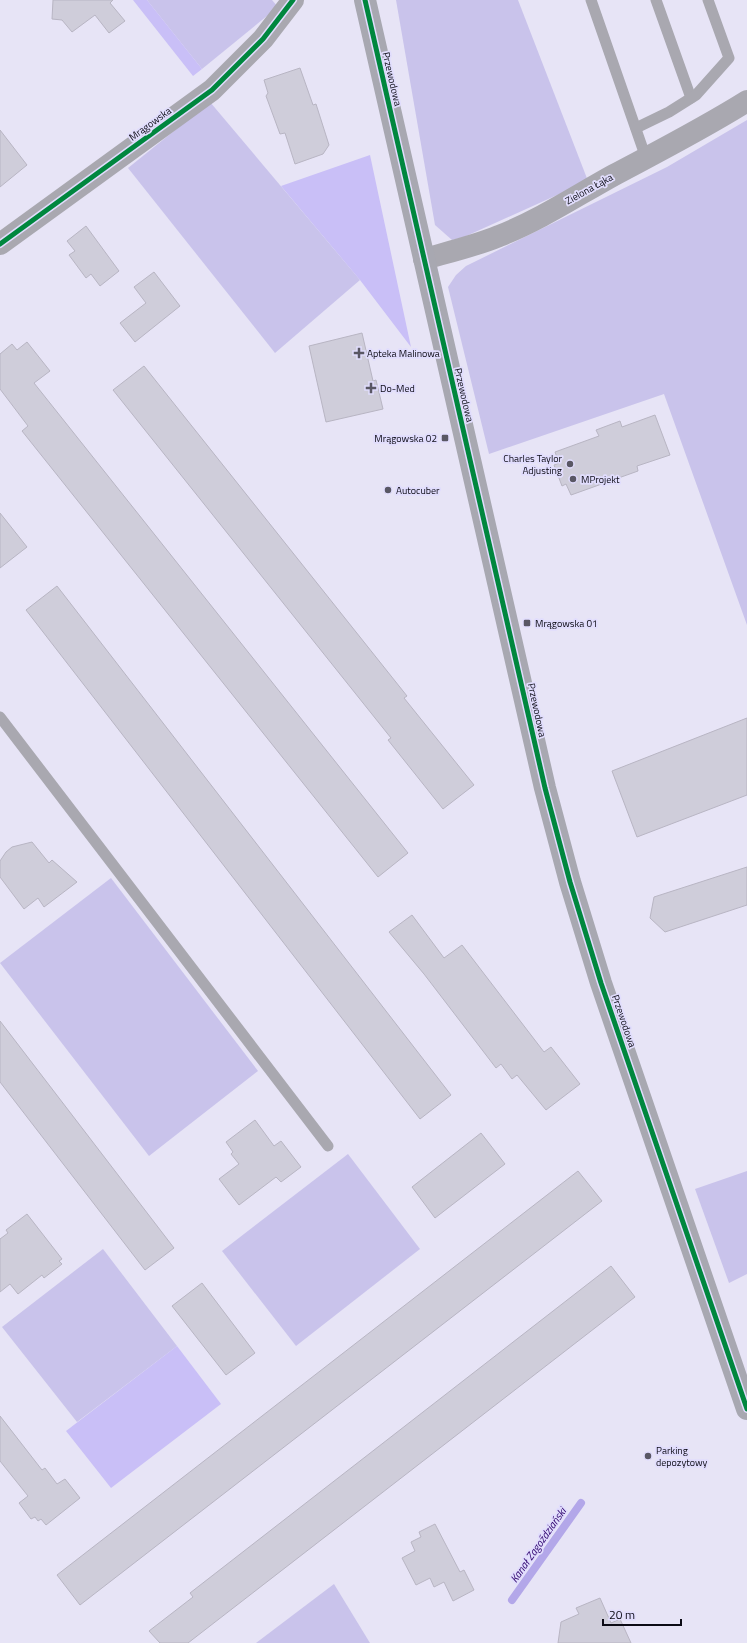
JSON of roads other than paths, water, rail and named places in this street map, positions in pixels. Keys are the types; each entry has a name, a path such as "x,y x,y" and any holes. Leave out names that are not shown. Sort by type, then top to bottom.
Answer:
{"street":[{"name":"Mrągowska","path":"0,244 212,90 263,39 293,0"},
{"name":"Przewodowa","path":"364,0 545,788 570,882 601,983 747,1409"},
{"name":"Zielona Łąka","path":"424,258 471,246 500,236 532,221 707,126 747,101"}],"lane":[{"path":"591,0 646,158"},
{"path":"656,0 691,98"},
{"path":"636,128 669,112 696,95 729,58 708,0"},
{"path":"0,717 328,1146"}],"waterway":[{"name":"Kanał Zagoździański","path":"512,1600 581,1503"}],"place":[{"name":"Apteka Malinowa","path":"359,353"},
{"name":"Do-Med","path":"371,388"},
{"name":"Mrągowska 02","path":"445,438"},
{"name":"Charles Taylor Adjusting","path":"570,464"},
{"name":"MProjekt","path":"573,479"},
{"name":"Autocuber","path":"388,490"},
{"name":"Mrągowska 01","path":"527,623"},
{"name":"Parking depozytowy","path":"648,1456"}]}
